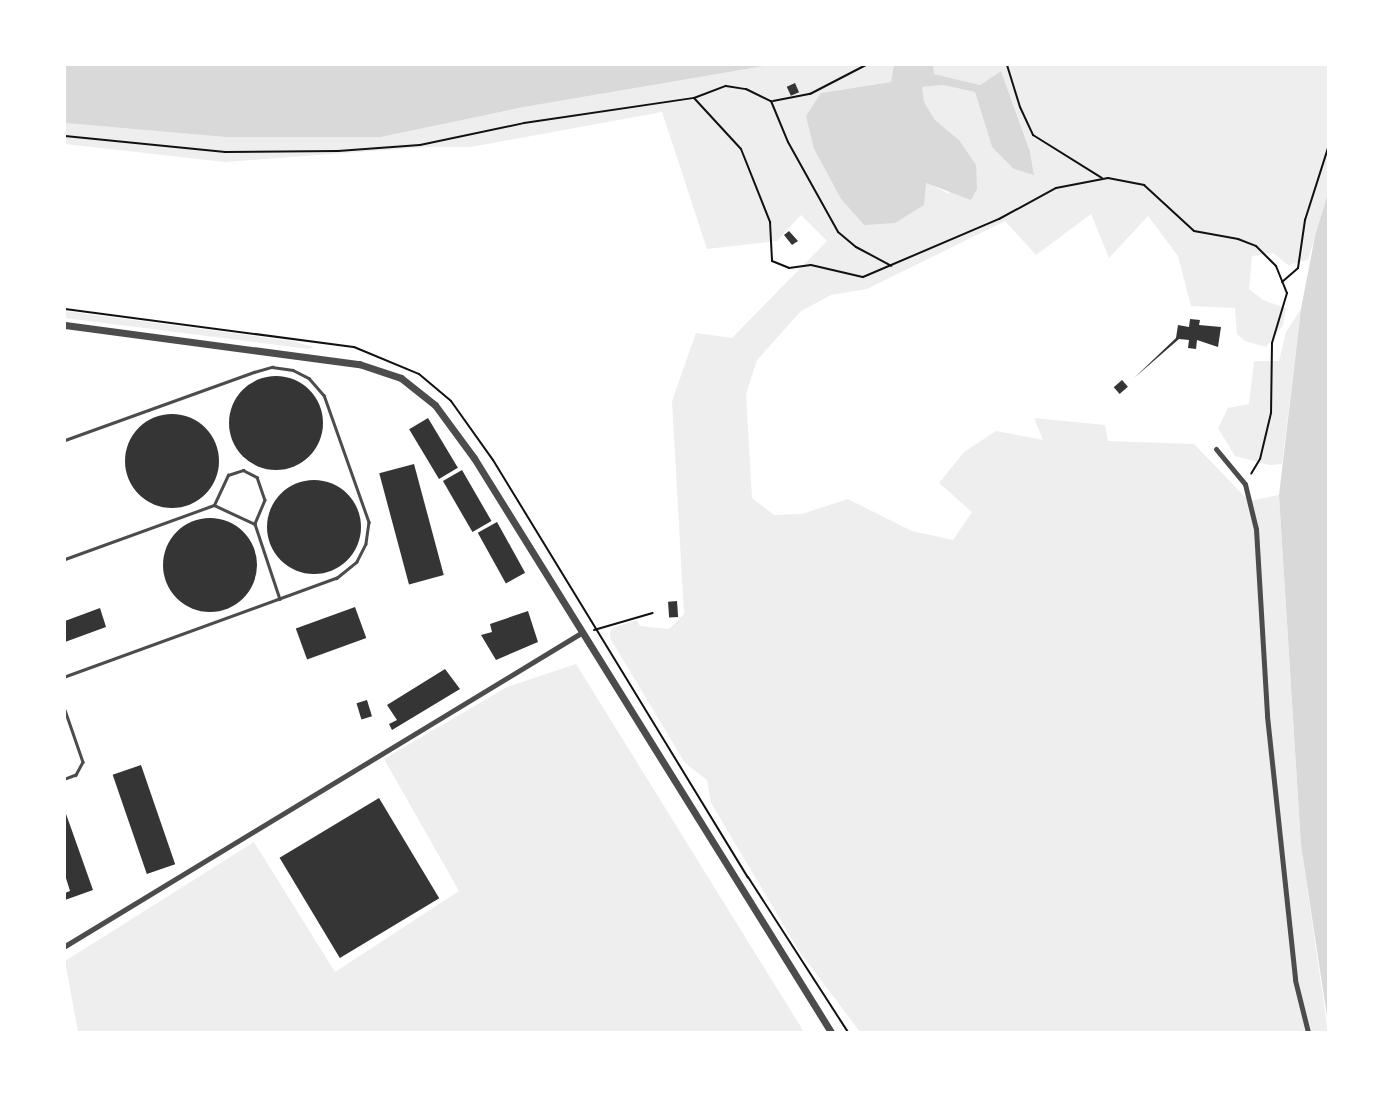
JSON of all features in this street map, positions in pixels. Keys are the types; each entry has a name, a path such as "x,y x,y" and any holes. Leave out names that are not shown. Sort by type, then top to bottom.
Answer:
{"street":[{"path":"65,326 329,359 380,369 401,378 435,405 454,427 831,1032"},
{"path":"1216,449 1245,484 1256,529 1267,716 1295,980 1308,1032"},
{"path":"65,946 581,633"}],"lane":[{"path":"65,440 254,372 272,367 293,370 309,378 324,395 369,522 366,544 357,562 337,578 65,677"},
{"path":"65,559 214,505 228,475 243,470 257,477 265,500 254,524 279,599"},
{"path":"214,505 254,524"},
{"path":"65,710 83,762 76,775 65,779"}],"path":[{"path":"65,136 225,152 338,151 421,145 524,123 694,97 726,86 746,89 771,101 810,94 866,65"},
{"path":"1007,65 1020,107 1033,135 1104,179"},
{"path":"694,97 741,149 770,222 772,261 789,268 811,265 863,277 892,267 999,219 1056,188 1104,179 1144,185 1194,232 1238,239 1256,246 1276,266 1287,293 1272,343 1269,369 1271,413 1260,458 1245,484"},
{"path":"771,101 788,142 838,232 856,247 892,267"},
{"path":"1282,282 1298,268 1305,220 1328,148"},
{"path":"65,309 354,347 419,373 452,401 486,450 748,877 848,1032"},
{"path":"581,633 653,613"}],"shaded area":[{"path":"65,65 770,65 524,107 381,137 225,137 65,123"},
{"path":"770,65 894,65 891,82 821,93 814,149 841,199 864,225 926,182 949,194 959,140 935,120 924,102 921,87 943,85 975,92 992,147 1034,174 1030,150 1001,71 980,85 933,74 933,65 1328,65 1328,193 1308,260 1288,265 1273,253 1252,256 1249,289 1263,300 1286,308 1283,325 1266,347 1245,341 1237,334 1235,308 1191,306 1178,256 1148,216 1109,258 1091,214 1036,255 1005,221 867,289 831,295 801,311 757,360 746,394 752,498 774,515 802,514 848,499 912,531 953,540 972,512 939,483 964,452 996,431 1043,440 1034,418 1105,425 1108,441 1194,444 1249,501 1279,495 1301,845 1328,1032 860,1032 799,951 711,803 707,780 685,763 610,638 610,632 613,628 637,620 640,626 669,629 684,614 672,401 696,333 732,338 827,241 801,215 777,241 707,249 662,112 471,147 428,147 225,162 65,144 65,123 225,137 381,137 524,107"},
{"path":"894,65 933,65 934,74 980,85 1001,71 1030,151 1034,175 1014,169 992,147 975,92 943,85 922,87 924,102 935,120 959,140 976,165 977,189 971,200 926,183 924,205 895,223 864,225 841,199 814,149 806,116 821,93 891,82"},
{"path":"1328,193 1328,1023 1301,845 1279,495 1301,309 1315,236"},
{"path":"1301,309 1282,464 1269,465 1235,456 1218,428 1228,408 1249,404 1254,361 1279,361 1286,332"},
{"path":"65,311 292,341 314,347 309,349 65,318"},
{"path":"576,664 804,1032 78,1032 65,961 254,842 335,972 459,891 384,759 507,687"}],"building":[{"path":"795,83 799,92 791,96 787,87"},
{"path":"789,231 798,241 792,245 784,235"},
{"path":"1190,319 1200,320 1199,325 1221,327 1218,347 1197,340 1196,349 1188,348 1189,340 1179,339 1134,378 1176,338 1178,325 1189,327"},
{"path":"276,376 294,380 309,390 319,405 323,423 319,441 309,456 294,466 276,470 258,466 243,456 233,441 229,423 233,405 243,390 258,380"},
{"path":"1122,380 1128,387 1120,394 1114,387"},
{"path":"172,414 190,418 205,428 215,443 219,461 215,479 205,494 190,504 172,508 154,504 139,494 129,479 125,461 129,443 139,428 154,418"},
{"path":"428,418 458,468 439,479 409,429"},
{"path":"414,464 444,575 409,584 379,473"},
{"path":"462,470 492,521 472,532 443,481"},
{"path":"314,480 332,484 347,494 357,509 361,527 357,545 347,560 332,570 314,574 296,570 281,560 271,545 267,527 271,509 281,494 296,484"},
{"path":"210,518 228,522 243,532 253,547 257,565 253,583 243,598 228,608 210,612 192,608 177,598 167,583 163,565 167,547 177,532 192,522"},
{"path":"497,522 525,573 506,583 478,533"},
{"path":"677,601 678,617 669,618 668,602"},
{"path":"355,607 366,638 307,660 296,629"},
{"path":"100,608 106,627 65,642 65,621"},
{"path":"528,611 538,642 496,660 481,635 492,632 490,624"},
{"path":"445,669 460,689 392,730 389,724 397,720 387,705"},
{"path":"367,700 372,716 361,719 356,703"},
{"path":"141,765 175,864 147,874 113,775"},
{"path":"379,798 439,898 340,958 280,858"},
{"path":"65,811 93,890 65,900 65,893 70,891 65,875"}]}
